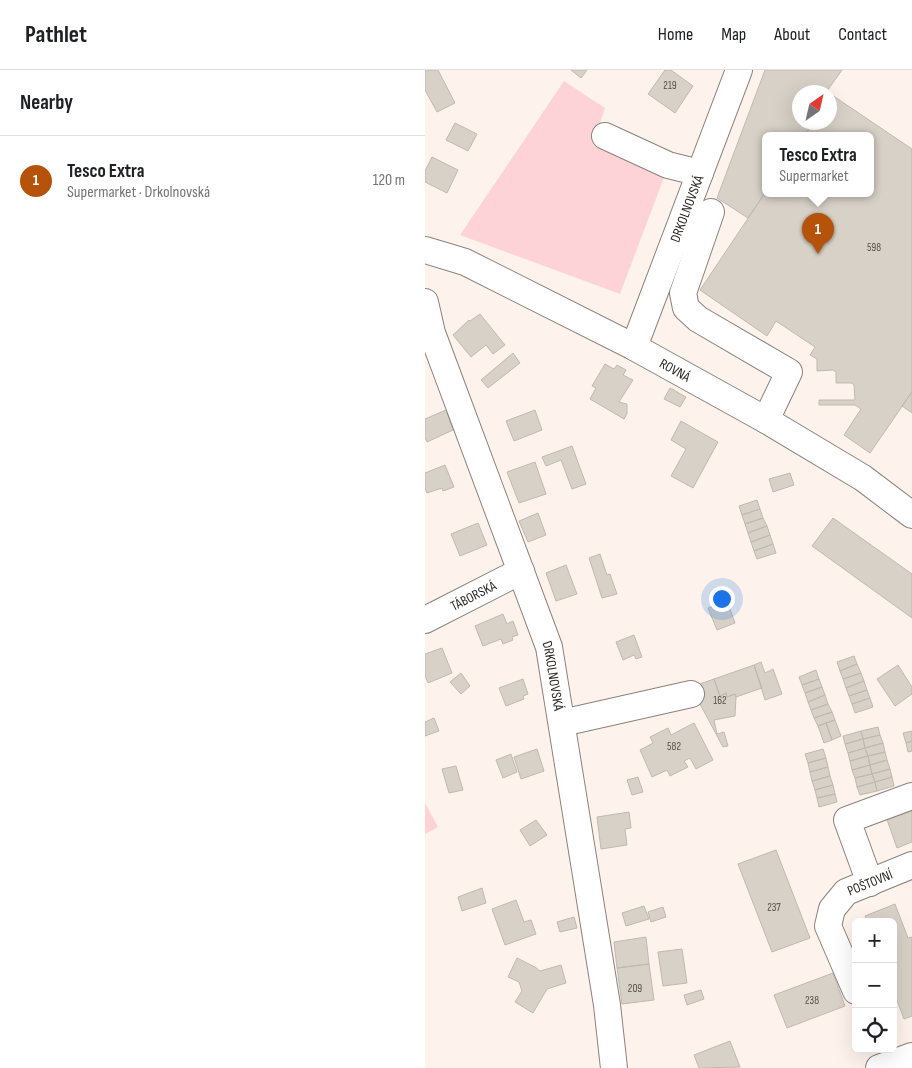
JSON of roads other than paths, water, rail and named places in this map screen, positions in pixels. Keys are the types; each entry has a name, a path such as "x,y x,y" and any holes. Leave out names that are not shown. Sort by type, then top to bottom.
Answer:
{"street":[{"name":"DRKOLNOVSKÁ","path":"634,348 739,70"},
{"path":"605,136 668,165 700,173"},
{"path":"711,212 683,293 686,308 698,319 789,372 766,420"},
{"name":"ROVNÁ","path":"425,250 465,262 634,348 766,420 863,478 912,515"},
{"name":"DRKOLNOVSKÁ","path":"425,302 428,335 549,647 607,1005 614,1068"},
{"name":"TÁBORSKÁ","path":"425,620 521,571"},
{"path":"562,723 691,694"},
{"path":"870,883 847,820 912,796"},
{"name":"POŠTOVNÍ","path":"852,981 828,926 832,909 846,892 912,865"},
{"path":"882,1061 912,1056"}],"place":[{"name":"Tesco Extra","path":"818,254"}]}
